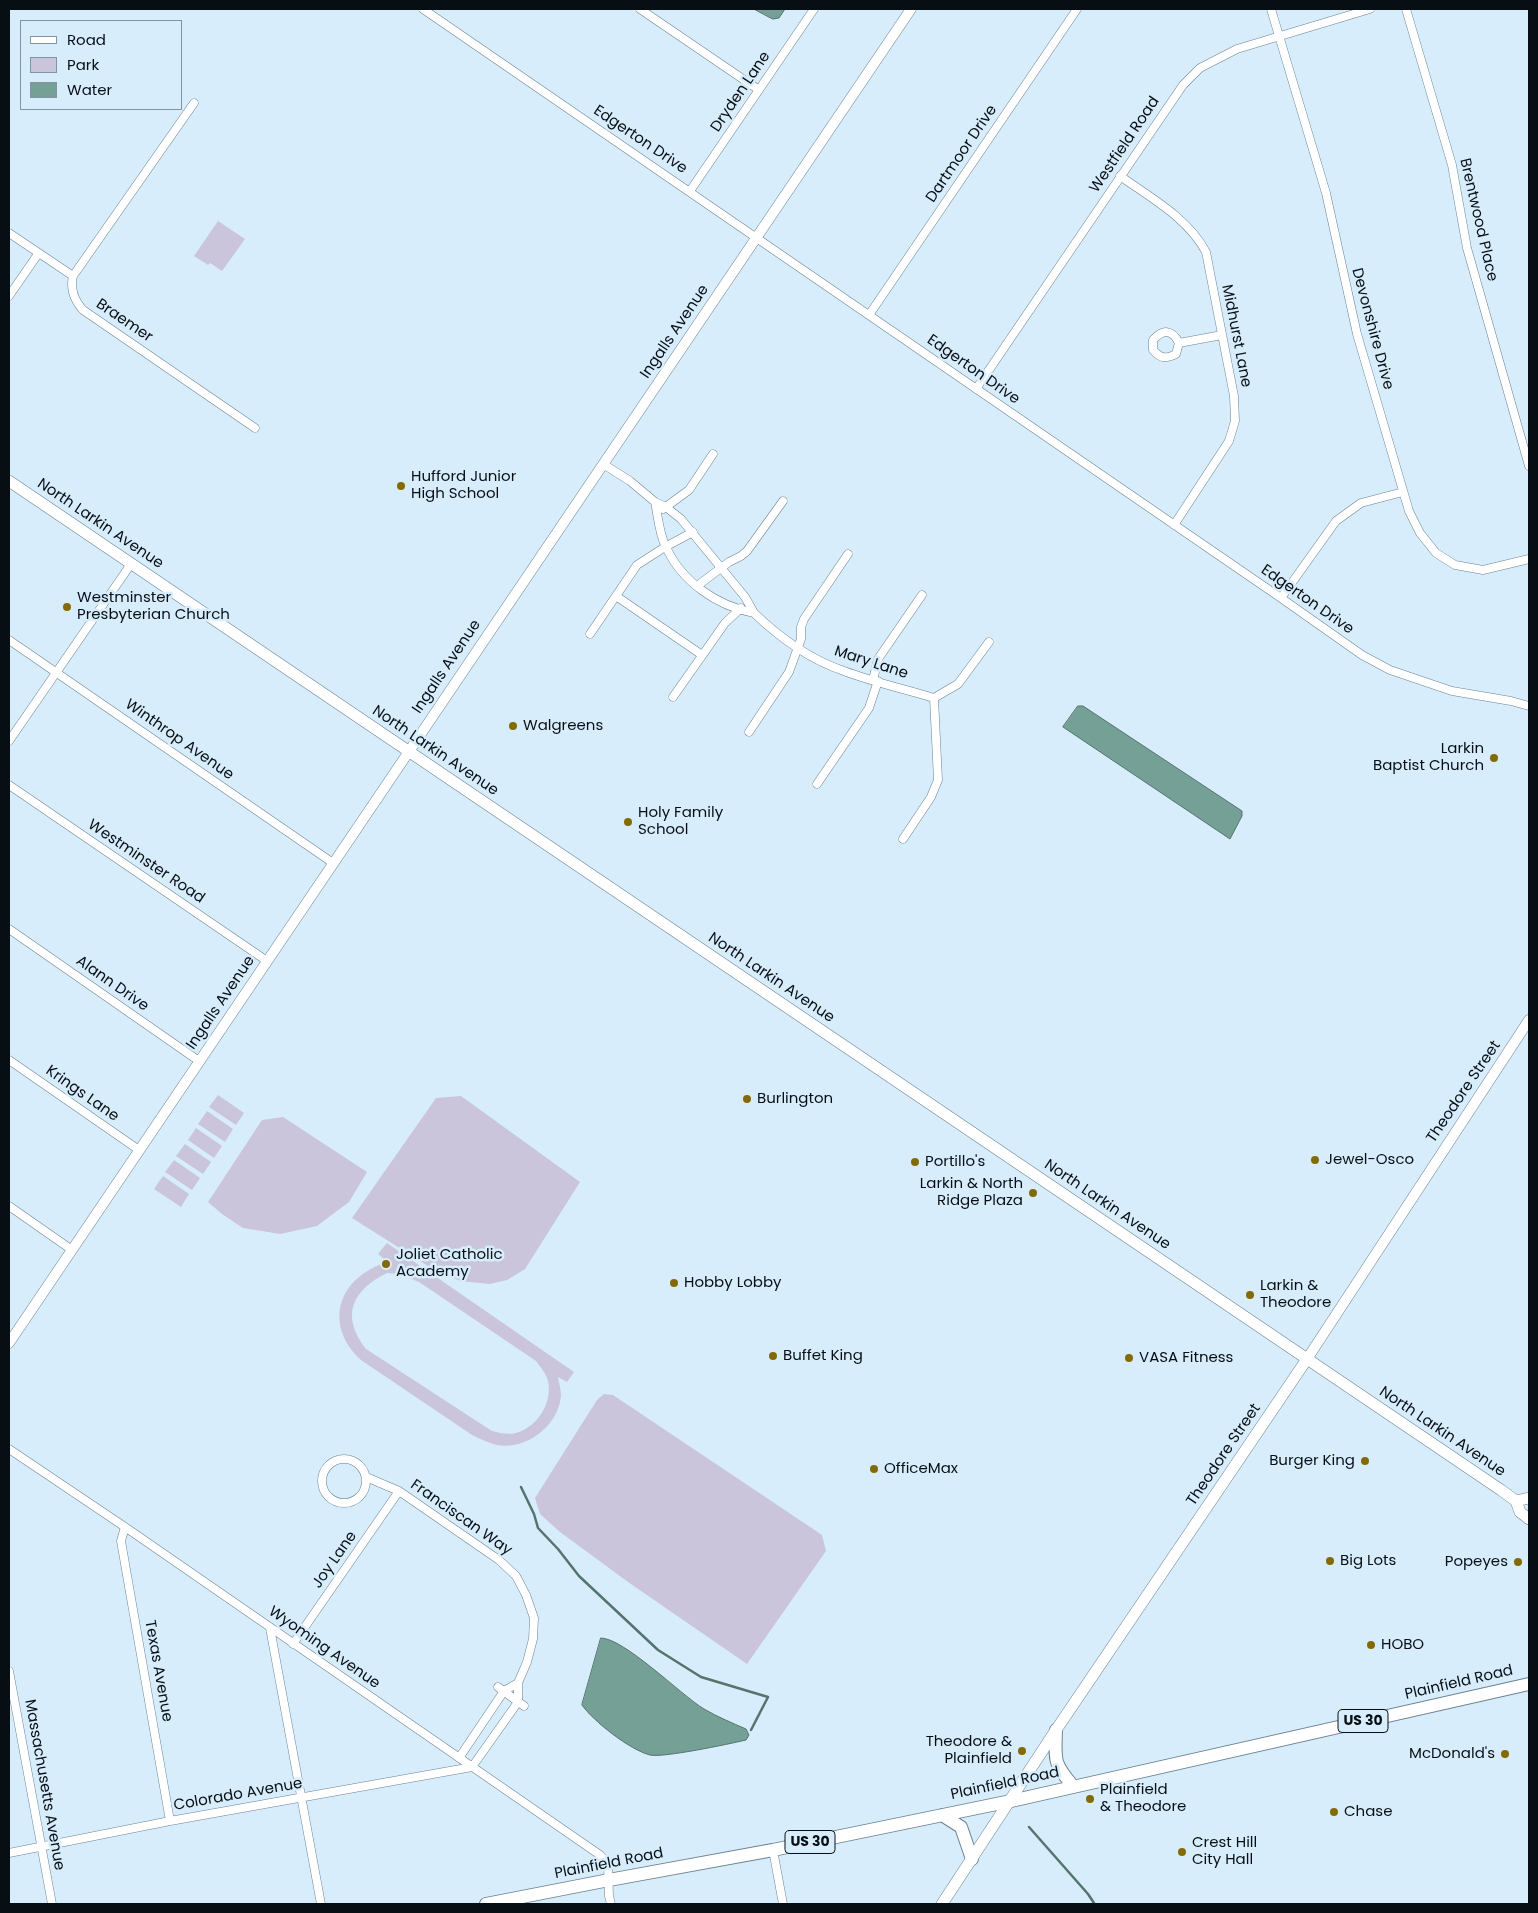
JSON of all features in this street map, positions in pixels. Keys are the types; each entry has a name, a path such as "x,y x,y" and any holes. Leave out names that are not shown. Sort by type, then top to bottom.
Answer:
{"main road":[{"name":"North Larkin Avenue","path":"9,481 1516,1501 1520,1512 1529,1518"},
{"name":"Theodore Street","path":"943,1904 1056,1730 1307,1359"},
{"path":"1516,1501 1529,1498"},
{"name":"Plainfield Road","path":"486,1904 774,1850 1011,1801 1529,1684"},
{"path":"1056,1730 1055,1761 1060,1771 1073,1786"},
{"path":"942,1815 961,1827 972,1859"}],"street":[{"name":"Edgerton Drive","path":"423,9 1362,655 1390,670 1452,691 1529,706"},
{"path":"640,9 759,90"},
{"name":"Dryden Lane","path":"690,191 814,9"},
{"name":"Ingalls Avenue","path":"9,1344 912,9"},
{"name":"Dartmoor Drive","path":"869,315 1077,9"},
{"name":"Devonshire Drive","path":"1271,9 1326,193 1350,309 1409,511 1420,533 1436,553 1455,565 1483,570 1529,559"},
{"name":"Westfield Road","path":"976,389 1183,84 1200,68 1237,49 1370,9"},
{"name":"Brentwood Place","path":"1406,9 1452,164 1467,248 1529,466"},
{"path":"9,234 73,276 194,103"},
{"name":"Midhurst Lane","path":"1120,176 1184,222 1198,237 1206,252 1234,396 1235,421 1229,441 1174,525"},
{"path":"9,296 38,254"},
{"name":"Braemer","path":"73,276 71,286 77,303 83,310 255,428"},
{"path":"1179,343 1222,335"},
{"path":"657,513 689,490 713,454"},
{"name":"Mary Lane","path":"603,464 630,481 655,502 666,507 692,532 754,612 766,624 797,647 844,671 934,698"},
{"path":"1281,598 1336,521 1361,504 1403,492"},
{"path":"697,586 747,551 782,501"},
{"path":"655,502 665,547 683,574 709,596 738,610 754,612"},
{"path":"590,634 637,565 692,532"},
{"path":"749,732 789,672 801,639 801,627 804,619 848,554"},
{"path":"9,741 131,564"},
{"path":"817,784 869,708 876,680 878,659 922,595"},
{"path":"616,596 702,655"},
{"path":"673,697 725,623 748,602"},
{"name":"Winthrop Avenue","path":"9,640 333,863"},
{"path":"903,839 931,797 938,780 934,698 958,684 989,642"},
{"name":"Westminster Road","path":"9,785 267,961"},
{"name":"Alann Drive","path":"9,929 200,1061"},
{"name":"Theodore Street","path":"1307,1359 1529,1020"},
{"name":"Krings Lane","path":"9,1060 139,1150"},
{"path":"9,1206 72,1250"},
{"name":"Wyoming Avenue","path":"9,1449 600,1855 608,1864 611,1904"},
{"name":"Franciscan Way","path":"366,1477 364,1491 355,1501 348,1503 341,1503 329,1498 322,1485 324,1470 336,1460 351,1460 358,1464 366,1477 399,1491 499,1560 516,1576 526,1595 534,1618 533,1639 527,1662 518,1684 521,1704"},
{"name":"Joy Lane","path":"294,1644 399,1491"},
{"name":"Texas Avenue","path":"125,1527 121,1541 170,1821"},
{"path":"270,1628 321,1904"},
{"name":"Massachusetts Avenue","path":"9,1671 52,1904"},
{"path":"458,1758 501,1689 518,1684"},
{"path":"472,1767 521,1704 501,1689"},
{"name":"Colorado Avenue","path":"9,1853 170,1821 472,1767"},
{"path":"774,1850 783,1904"}],"green space":[{"path":"218,221 245,239 222,271 194,256"},
{"path":"218,1095 244,1113 236,1125 209,1107"},
{"path":"461,1096 580,1182 525,1269 507,1280 490,1284 460,1281 428,1266 352,1218 436,1098"},
{"path":"207,1111 233,1129 225,1142 198,1124"},
{"path":"283,1117 367,1172 349,1202 317,1226 280,1234 243,1228 208,1202 262,1120"},
{"path":"196,1128 222,1146 214,1158 188,1140"},
{"path":"185,1144 211,1162 203,1174 176,1156"},
{"path":"174,1160 200,1178 192,1190 165,1172"},
{"path":"163,1176 189,1194 181,1207 154,1189"},
{"path":"387,1243 574,1372 567,1382 558,1377 561,1396 559,1407 554,1417 539,1434 519,1444 508,1446 491,1443 472,1435 361,1360 349,1346 342,1331 339,1317 342,1303 348,1290 358,1278 371,1269 388,1262 378,1254","holes":["387,1273 400,1274 419,1282 536,1361 546,1375 549,1389 546,1406 537,1420 524,1430 513,1434 492,1431 366,1349 353,1326 352,1315 358,1296 365,1287"]},
{"path":"604,1394 613,1395 822,1535 826,1551 747,1664 628,1582 560,1532 540,1514 535,1498 597,1400"}],"water":[{"path":"754,9 785,9 779,18 773,19"},
{"path":"1078,706 1083,706 1242,811 1242,816 1230,839 1063,727"},
{"path":"601,1638 611,1640 624,1647 704,1709 746,1729 749,1735 746,1740 696,1750 650,1755 632,1747 613,1734 594,1719 582,1705"}],"waterway":[{"path":"521,1487 534,1514 538,1528 558,1549 579,1576 658,1650 701,1677 768,1697 751,1730"},
{"path":"1029,1827 1094,1903"}],"place":[{"name":"Hufford Junior High School","path":"401,486"},
{"name":"Westminster Presbyterian Church","path":"67,607"},
{"name":"Walgreens","path":"513,726"},
{"name":"Larkin Baptist Church","path":"1494,758"},
{"name":"Holy Family School","path":"628,822"},
{"name":"Burlington","path":"747,1099"},
{"name":"Jewel-Osco","path":"1315,1160"},
{"name":"Portillo's","path":"915,1162"},
{"name":"Larkin & North Ridge Plaza","path":"1033,1193"},
{"name":"Joliet Catholic Academy","path":"386,1264"},
{"name":"Hobby Lobby","path":"674,1283"},
{"name":"Larkin & Theodore","path":"1250,1295"},
{"name":"Buffet King","path":"773,1356"},
{"name":"VASA Fitness","path":"1129,1358"},
{"name":"Burger King","path":"1365,1461"},
{"name":"OfficeMax","path":"874,1469"},
{"name":"Big Lots","path":"1330,1561"},
{"name":"Popeyes","path":"1518,1562"},
{"name":"HOBO","path":"1371,1645"},
{"name":"Theodore & Plainfield","path":"1022,1751"},
{"name":"McDonald's","path":"1505,1754"},
{"name":"Plainfield & Theodore","path":"1090,1799"},
{"name":"Chase","path":"1334,1812"},
{"name":"Crest Hill City Hall","path":"1182,1852"}]}
